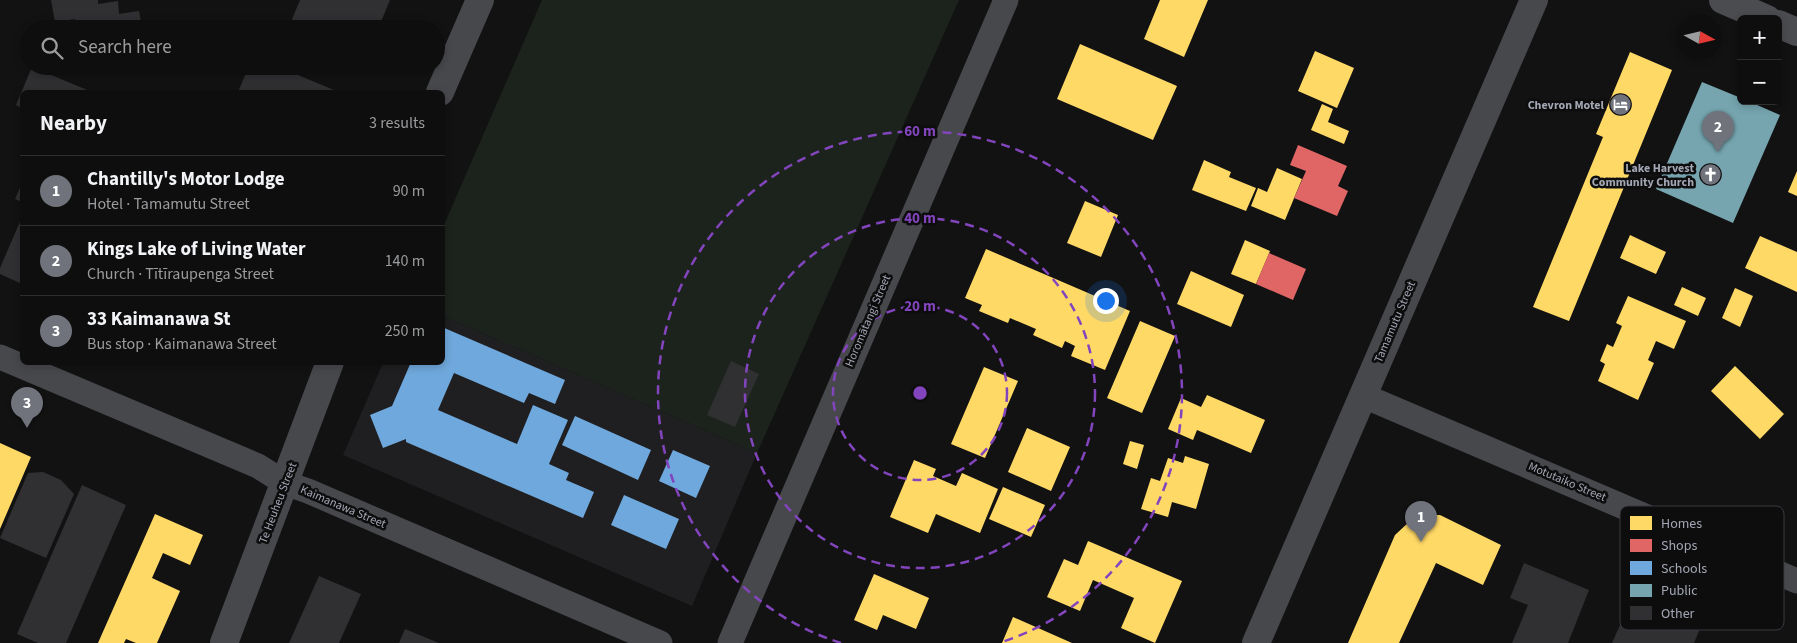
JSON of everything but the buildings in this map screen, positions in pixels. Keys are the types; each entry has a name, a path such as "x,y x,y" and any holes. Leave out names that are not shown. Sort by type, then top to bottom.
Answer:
{"main road":[{"path":"1723,0 1758,15"},
{"path":"1782,26 1797,32"}],"street":[{"path":"441,90 480,0"},
{"name":"Horomātangi Street","path":"730,643 1006,0"},
{"name":"Tamamutu Street","path":"1256,643 1534,0"},
{"name":"Kaimanawa Street","path":"0,357 258,466 286,483 660,643"},
{"name":"Te Heuheu Street","path":"224,643 286,483 329,365"},
{"name":"Motutaiko Street","path":"1364,396 1621,506"},
{"name":"Motutaiko Street","path":"1784,575 1797,581"}],"shaded area":[{"path":"542,0 959,0 757,453 445,317 445,222"},
{"path":"445,317 757,453 692,606 343,455 382,365 445,365"}],"place":[{"name":"Chevron Motel","path":"1620,105"},
{"name":"Kings Lake of Living Water","path":"1718,152"},
{"name":"Lake Harvest Community Church","path":"1710,175"},
{"name":"33 Kaimanawa St","path":"27,428"},
{"name":"Chantilly's Motor Lodge","path":"1421,542"}]}
